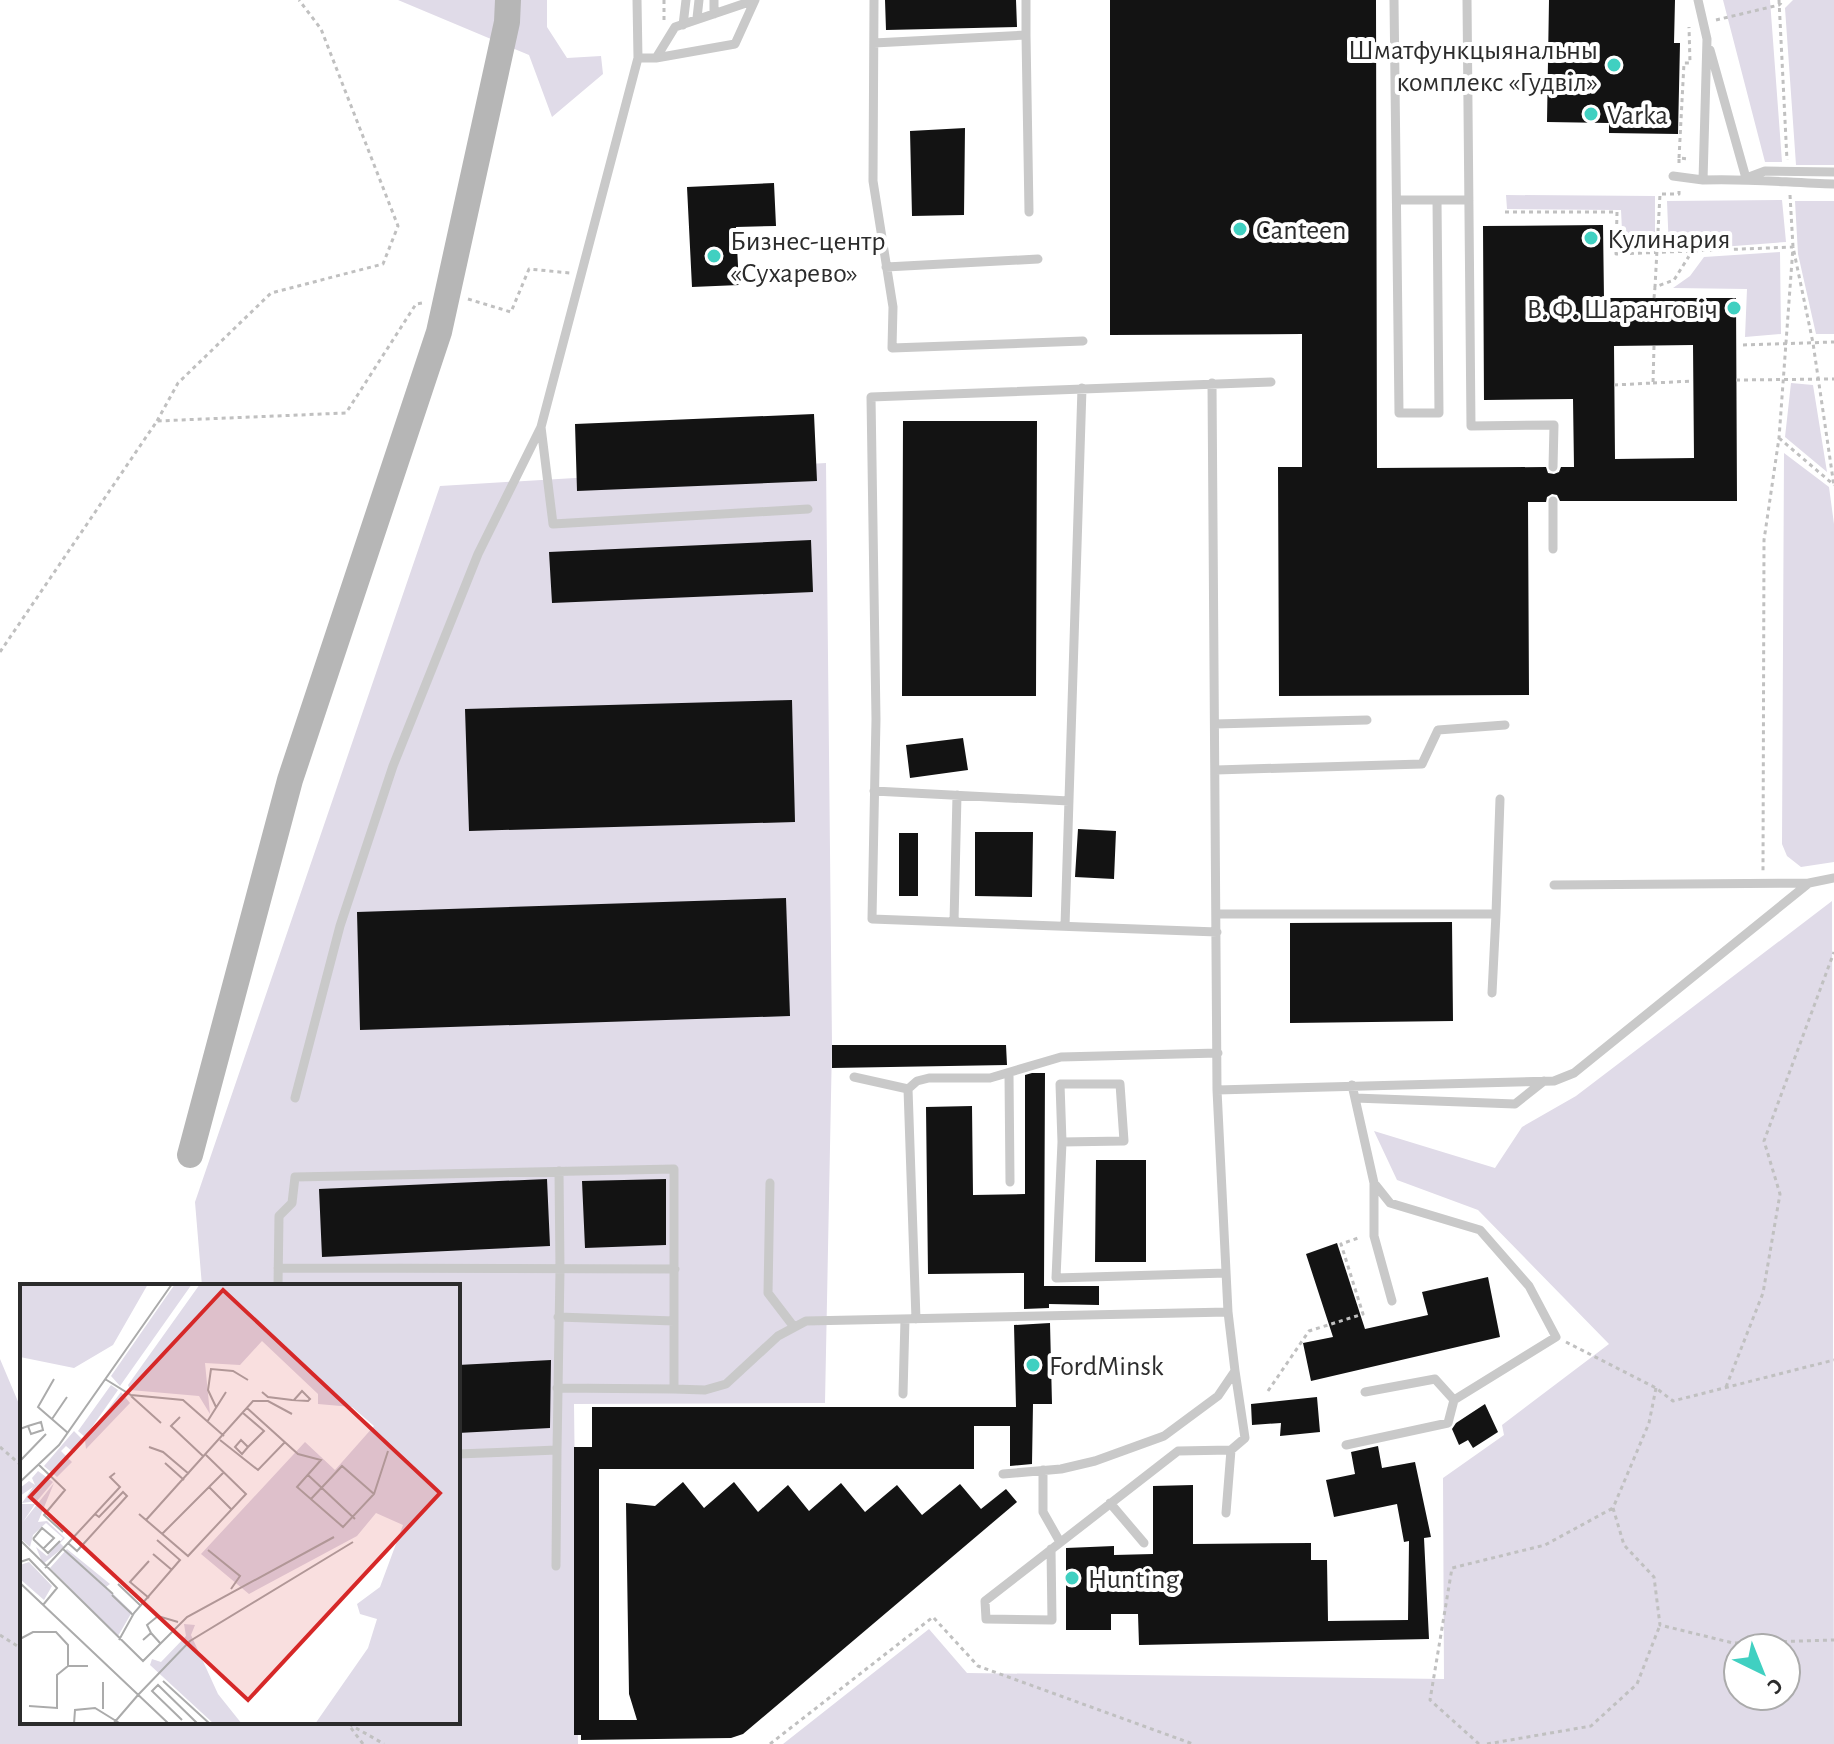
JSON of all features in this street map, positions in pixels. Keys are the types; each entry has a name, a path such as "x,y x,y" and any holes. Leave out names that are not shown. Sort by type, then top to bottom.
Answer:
{"main road":[{"path":"190,1155 290,780 439,332 507,22 508,0"}],"lane":[{"path":"295,1098 340,926 393,766 478,554 541,427 638,58 637,0"},
{"path":"683,25 686,0"},
{"path":"697,18 699,0"},
{"path":"714,0 714,14"},
{"path":"638,58 656,58 735,44 752,0"},
{"path":"656,58 675,27 714,14 725,5 752,0"},
{"path":"874,0 873,181 893,307 892,348 1083,341"},
{"path":"1026,0 1029,212"},
{"path":"1394,0 1399,413 1439,413 1437,200"},
{"path":"1467,0 1471,426 1554,425 1553,467"},
{"path":"1698,0 1746,178"},
{"path":"874,43 1026,35"},
{"path":"1703,180 1707,39"},
{"path":"1673,176 1703,180 1788,178 1834,172"},
{"path":"1788,178 1834,184"},
{"path":"1397,200 1469,200"},
{"path":"886,267 1038,259"},
{"path":"1217,932 872,919 871,397 1271,382"},
{"path":"1051,1549 1052,1620 986,1619 985,1601 1051,1549 1110,1503 1178,1451 1231,1450 1245,1438 1228,1312 1217,1090 1212,383"},
{"path":"1065,926 1082,388"},
{"path":"541,427 553,524 808,509"},
{"path":"1553,501 1553,549"},
{"path":"1215,724 1367,720"},
{"path":"1216,770 1422,764 1438,730 1505,725"},
{"path":"874,791 1069,801"},
{"path":"954,922 957,795"},
{"path":"1492,993 1500,799"},
{"path":"1554,885 1809,883 1834,878"},
{"path":"1217,1090 1554,1081 1574,1073 1809,883"},
{"path":"1217,914 1496,914"},
{"path":"908,1089 917,1081 929,1078 990,1078 1061,1057 1218,1053"},
{"path":"1009,1074 1010,1182"},
{"path":"854,1077 908,1089"},
{"path":"1355,1098 1515,1104 1544,1081"},
{"path":"1062,1142 1124,1141 1120,1084 1060,1084 1062,1142 1056,1278 1226,1273"},
{"path":"1352,1085 1374,1183 1374,1233 1392,1301"},
{"path":"908,1089 916,1319"},
{"path":"278,1284 279,1216 292,1203 295,1177 674,1169 674,1389"},
{"path":"556,1566 559,1171"},
{"path":"770,1183 768,1293 794,1327"},
{"path":"1346,1445 1448,1423 1454,1400 1556,1337 1529,1286 1480,1230 1390,1203 1374,1183"},
{"path":"278,1268 675,1269"},
{"path":"557,1388 705,1390 726,1384 778,1336 806,1321 1228,1312"},
{"path":"558,1317 674,1321"},
{"path":"903,1394 905,1319"},
{"path":"1003,1474 1095,1461 1164,1436 1218,1396 1235,1371"},
{"path":"1365,1392 1435,1379 1454,1400"},
{"path":"460,1454 557,1450"},
{"path":"1226,1513 1231,1450"},
{"path":"1043,1470 1043,1512 1060,1542"},
{"path":"1110,1503 1144,1543"}],"path":[{"path":"0,652 157,421 178,383 271,293 383,264 398,226 321,29 299,0"},
{"path":"1679,158 1684,63 1690,63 1688,27 1781,2 1793,247 1813,343 1834,485"},
{"path":"1505,212 1617,212 1616,254 1793,247"},
{"path":"1763,882 1764,540 1779,438 1793,247"},
{"path":"1654,298 1659,253"},
{"path":"1655,287 1674,280 1691,253"},
{"path":"466,299 511,312 529,269 582,274"},
{"path":"157,421 346,413 416,304 428,301"},
{"path":"1743,345 1834,342"},
{"path":"1653,383 1654,346"},
{"path":"1736,380 1834,379"},
{"path":"1614,385 1693,381"},
{"path":"1779,438 1834,485"},
{"path":"1726,1387 1763,1293 1780,1194 1764,1141 1834,952"},
{"path":"1268,1391 1309,1331 1363,1314 1341,1244 1374,1233"},
{"path":"1556,1337 1656,1388 1673,1401 1834,1360"},
{"path":"1479,1744 1430,1700 1452,1568 1545,1545 1613,1508 1649,1423 1656,1388"},
{"path":"0,1447 20,1464"},
{"path":"0,1456 5,1451"},
{"path":"1487,1744 1591,1726 1637,1684 1660,1625 1654,1577 1624,1545 1613,1508"},
{"path":"770,1744 933,1617 978,1666 1193,1744"},
{"path":"1660,1625 1733,1643 1834,1640"},
{"path":"0,1635 20,1648"},
{"path":"348,1724 363,1744"},
{"path":"348,1724 384,1744"}],"shaded area":[{"path":"398,0 547,0 547,27 567,58 601,56 603,74 552,117 529,55"},
{"path":"1723,0 1770,0 1782,162 1765,162"},
{"path":"1793,0 1834,0 1834,165 1796,165 1785,8"},
{"path":"1506,195 1655,196 1655,240 1638,241 1638,250 1623,250 1621,210 1507,209"},
{"path":"1782,200 1786,242 1669,251 1667,201"},
{"path":"1795,201 1834,201 1834,334 1816,334 1798,254"},
{"path":"1780,252 1781,334 1745,337 1747,289 1673,288 1690,276 1704,257"},
{"path":"1791,383 1813,385 1827,472 1785,437"},
{"path":"1784,453 1829,487 1834,524 1834,862 1801,867 1787,856 1782,844"},
{"path":"826,463 832,1045 825,1403 574,1404 578,1744 0,1744 0,1359 20,1406 20,1724 460,1724 460,1284 202,1284 195,1202 440,486"},
{"path":"1832,901 1834,1744 783,1744 929,1629 967,1673 1444,1679 1443,1478 1504,1435 1502,1425 1609,1344 1478,1210 1397,1180 1374,1131 1495,1168 1522,1127 1576,1096"}],"building":[{"path":"885,0 1016,0 1017,27 886,30"},
{"path":"1110,0 1376,0 1377,468 1546,467 1548,473 1554,474 1561,467 1574,467 1573,399 1484,400 1483,226 1603,225 1604,298 1736,298 1737,501 1560,501 1557,495 1552,494 1546,502 1528,502 1529,695 1279,696 1278,467 1302,467 1302,334 1110,335","holes":["1693,345 1694,458 1615,459 1614,346"]},
{"name":"Шматфункцыянальны комплекс «Гудвіл»","path":"1549,0 1675,0 1674,43 1680,43 1678,134 1609,133 1609,123 1547,122"},
{"path":"965,128 964,215 912,216 910,131"},
{"name":"Бизнес-центр «Сухарево»","path":"774,183 776,226 736,227 739,285 692,287 687,187"},
{"path":"814,414 817,481 577,491 575,424"},
{"path":"903,421 1037,421 1036,696 902,696"},
{"path":"811,540 813,592 552,603 549,552"},
{"path":"792,700 795,822 469,831 465,709"},
{"path":"963,738 968,770 910,778 906,745"},
{"path":"1078,829 1116,831 1114,879 1075,877"},
{"path":"975,832 1033,832 1032,897 975,896"},
{"path":"899,833 918,833 918,896 899,896"},
{"path":"786,898 790,1016 360,1030 357,912"},
{"path":"1452,922 1453,1021 1290,1023 1290,923"},
{"path":"832,1045 1006,1045 1007,1065 832,1068"},
{"path":"1045,1073 1044,1286 1099,1286 1099,1305 1049,1304 1049,1308 1024,1309 1024,1273 928,1274 926,1107 972,1106 973,1195 1025,1194 1025,1075"},
{"path":"1096,1160 1146,1160 1146,1262 1095,1262"},
{"path":"547,1179 550,1246 322,1257 319,1189"},
{"path":"666,1179 666,1245 585,1248 582,1181"},
{"path":"1337,1243 1365,1329 1428,1315 1422,1292 1488,1277 1500,1337 1311,1381 1303,1343 1333,1337 1306,1254"},
{"path":"1050,1323 1052,1404 1033,1404 1032,1464 1010,1466 1010,1426 974,1426 974,1469 599,1469 599,1720 637,1720 629,1694 626,1503 655,1506 683,1482 704,1508 734,1482 758,1512 788,1485 809,1511 841,1483 865,1512 897,1485 922,1515 960,1484 981,1509 1006,1489 1017,1502 743,1734 731,1738 581,1740 581,1735 574,1735 574,1447 592,1447 592,1407 1016,1407 1014,1325"},
{"path":"551,1360 550,1428 460,1433 460,1365"},
{"path":"1317,1397 1320,1432 1280,1436 1281,1423 1252,1425 1251,1404"},
{"path":"1485,1404 1498,1432 1473,1448 1468,1440 1459,1445 1452,1429"},
{"path":"1378,1446 1382,1468 1415,1462 1431,1537 1424,1538 1429,1639 1139,1645 1138,1614 1111,1614 1111,1630 1066,1630 1066,1548 1114,1546 1114,1555 1153,1554 1153,1486 1193,1485 1193,1544 1311,1543 1311,1560 1327,1560 1328,1621 1408,1620 1409,1541 1404,1542 1397,1504 1334,1517 1326,1480 1355,1474 1351,1452"}],"place":[{"name":"Шматфункцыянальны комплекс «Гудвіл»","path":"1614,65"},
{"name":"Varka","path":"1591,114"},
{"name":"Canteen","path":"1240,229"},
{"name":"Кулинария","path":"1591,238"},
{"name":"Бизнес-центр «Сухарево»","path":"714,256"},
{"name":"В. Ф. Шаранговіч","path":"1734,308"},
{"name":"FordMinsk","path":"1033,1365"},
{"name":"Hunting","path":"1072,1578"}]}
